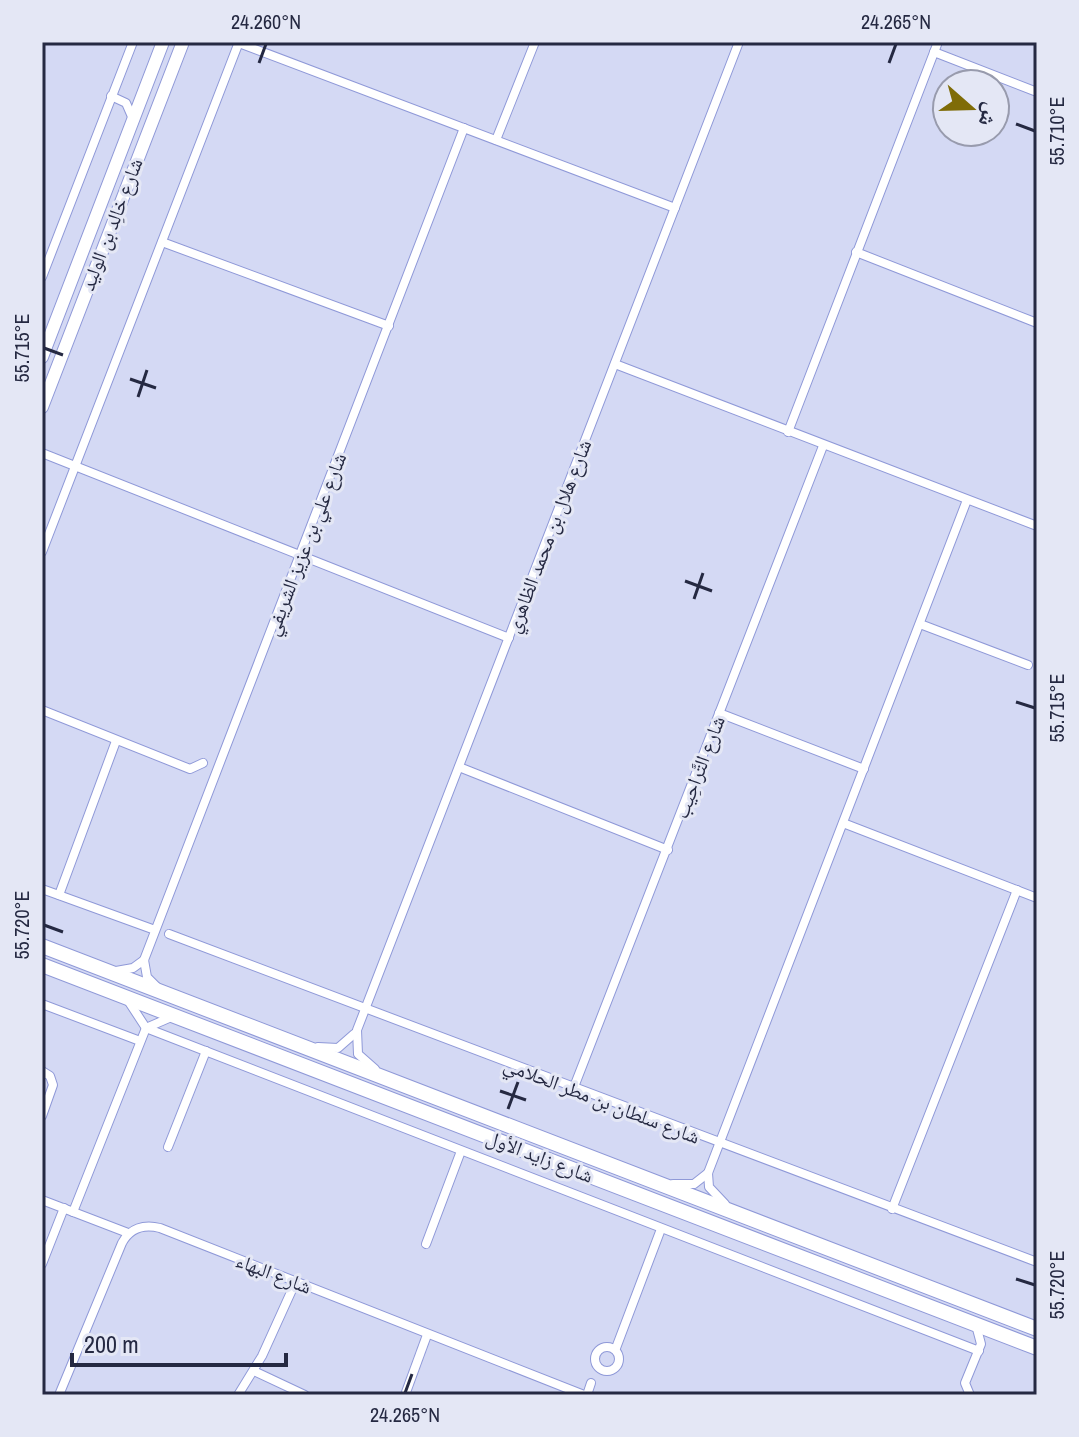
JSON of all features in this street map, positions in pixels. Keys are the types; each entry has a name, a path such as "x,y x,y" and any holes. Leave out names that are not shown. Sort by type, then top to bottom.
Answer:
{"main road":[{"name":"شارع زايد الأول","path":"42,946 1037,1329"},
{"name":"شارع زايد الأول","path":"42,965 1037,1348"}],"street":[{"path":"42,277 133,42"},
{"name":"شارع خالِد بن الوليد","path":"42,357 163,42"},
{"name":"شارع خالِد بن الوليد","path":"42,408 102,245 183,42"},
{"path":"42,552 239,42 675,208"},
{"path":"496,140 535,42"},
{"name":"شارع هلال بن محمد الظاهري","path":"357,1030 739,42"},
{"path":"788,432 938,42"},
{"path":"934,52 1037,92"},
{"path":"121,100 130,100 142,93"},
{"path":"111,96 130,108 133,119"},
{"name":"شارع علي بن عزيز الشريفي","path":"144,960 464,128"},
{"path":"94,219 102,223 102,245"},
{"path":"162,242 389,326"},
{"path":"856,252 1037,323"},
{"path":"615,364 1037,526"},
{"name":"شارع التَّراحِيب","path":"574,1087 823,446"},
{"path":"44,456 509,638"},
{"path":"651,1181 688,1185 708,1173 967,500"},
{"path":"920,624 1028,665"},
{"path":"42,710 190,769 203,763"},
{"path":"719,713 864,769"},
{"path":"59,895 116,741"},
{"path":"459,767 668,850"},
{"path":"843,823 1037,898"},
{"path":"42,889 155,930"},
{"path":"892,1209 1017,890"},
{"name":"شارع سلطان بن مطر الحلامي","path":"169,934 364,1011 574,1087 892,1209 1036,1258"},
{"path":"99,968 128,970 144,960 149,980 174,998"},
{"path":"121,995 135,1007 146,1028 979,1351"},
{"path":"42,1004 140,1041"},
{"path":"73,1212 146,1028 160,1019 178,1017"},
{"path":"293,1043 338,1048 357,1030"},
{"path":"357,1030 358,1054 393,1082"},
{"path":"168,1147 206,1051"},
{"path":"42,1071 50,1076 53,1085 42,1116"},
{"path":"426,1244 461,1151"},
{"path":"708,1173 714,1195 750,1220"},
{"path":"42,1200 128,1233 59,1395"},
{"path":"42,1264 64,1208"},
{"name":"شارع البهاء","path":"128,1233 146,1226 160,1228 585,1395"},
{"path":"594,1375 611,1371 618,1357 616,1348 661,1229"},
{"path":"238,1395 254,1371 296,1281"},
{"path":"970,1395 965,1383 979,1351 981,1338 975,1324"},
{"path":"405,1395 427,1335"},
{"path":"585,1395 602,1350 609,1345 616,1348"},
{"path":"254,1371 305,1395"}]}
